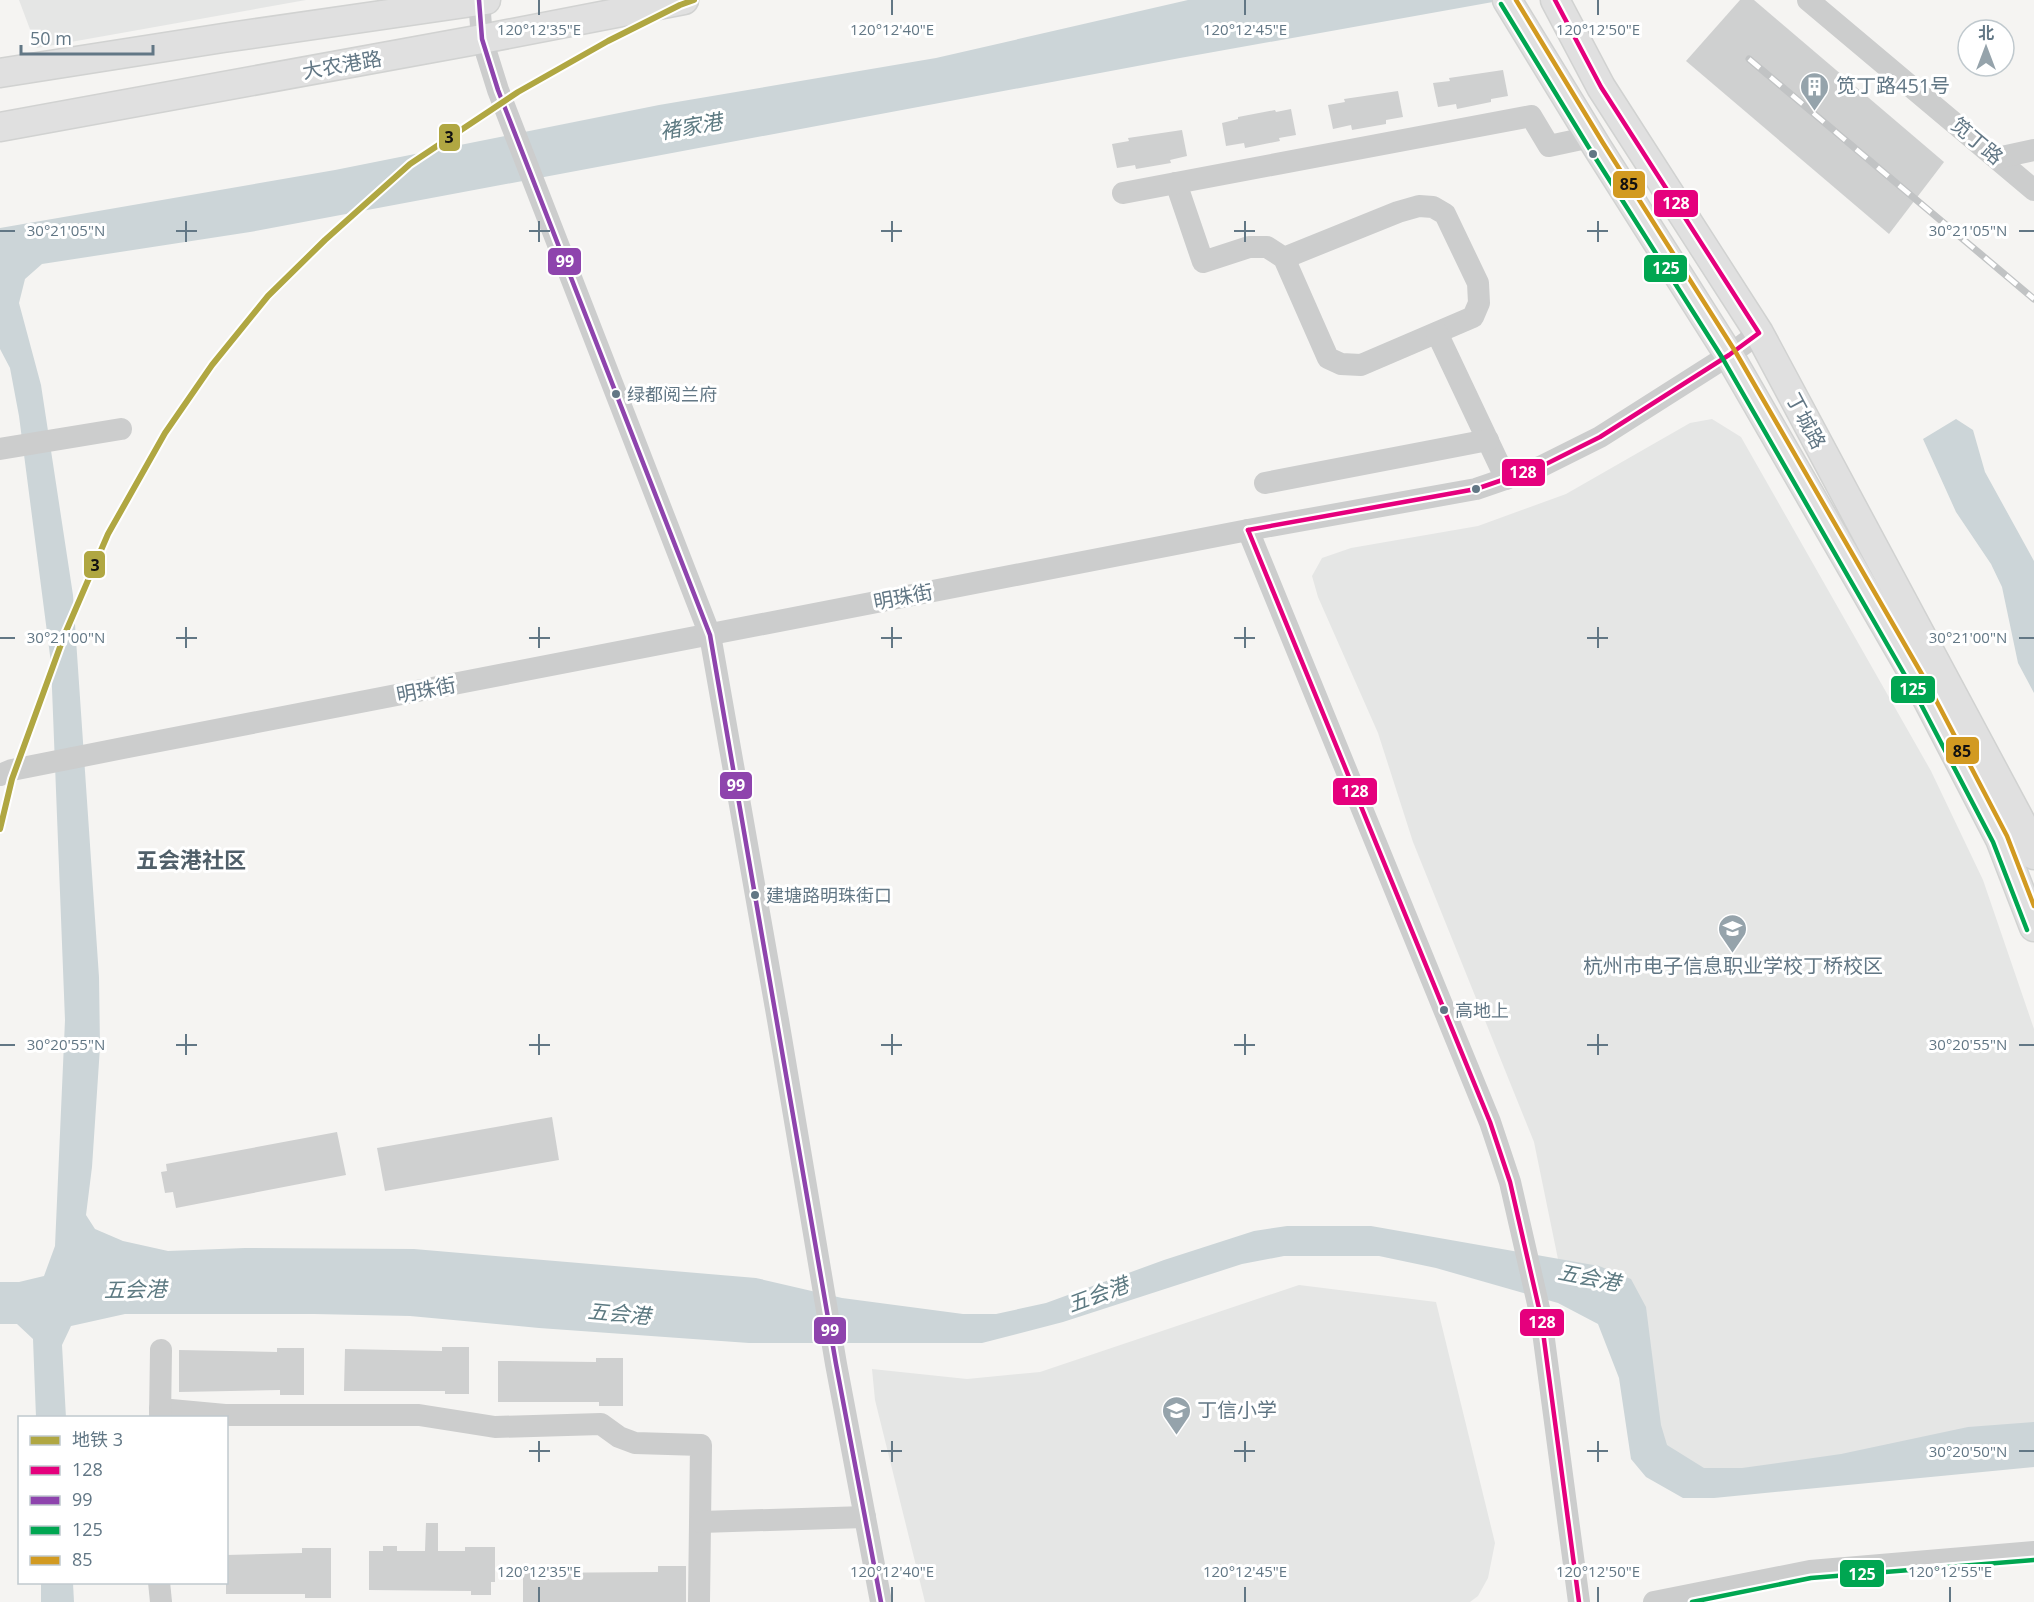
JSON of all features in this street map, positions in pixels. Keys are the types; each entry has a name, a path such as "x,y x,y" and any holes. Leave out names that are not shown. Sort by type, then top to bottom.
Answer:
{"main road":[{"path":"0,73 482,0"},
{"name":"大农港路","path":"0,127 684,0"},
{"name":"丁城路","path":"1557,3 1601,87 1759,333 2015,812 2034,855"},
{"name":"丁城路","path":"1511,6 1729,355 1921,687 2000,839 2034,927"}],"street":[{"path":"482,0 482,39 498,90 710,635 836,1364 881,1602"},
{"name":"笕丁路","path":"1809,0 2034,190"},
{"path":"1123,193 1531,116 1549,146 1591,137"},
{"path":"1997,158 2034,150"},
{"path":"1176,183 1203,261 1249,247 1267,247 1284,258 1328,358 1341,364 1361,365 1437,333 1473,317 1479,303 1478,283 1445,214 1434,207 1419,206 1398,212 1284,258"},
{"path":"1437,333 1506,479"},
{"name":"明珠街","path":"4,770 1248,530 1476,489 1540,467 1600,437 1729,355 1759,333"},
{"path":"0,449 121,429"},
{"path":"1265,483 1488,440"},
{"path":"1248,530 1490,1122 1510,1182 1541,1317 1579,1602"},
{"path":"161,1350 160,1413 419,1415 495,1427 601,1424 619,1437 635,1443 701,1445 699,1602"},
{"path":"701,1522 865,1517"},
{"path":"1654,1602 1810,1571 2034,1552"},
{"path":"159,1584 161,1602"}],"shaded area":[{"path":"19,0 306,0 37,48"},
{"name":"杭州市电子信息职业学校丁桥校区","path":"1712,419 1741,437 1931,771 1983,880 2034,1029 2034,1440 1677,1481 1642,1436 1633,1287 1559,1264 1534,1142 1413,842 1378,733 1318,597 1312,576 1322,558 1351,548 1478,526 1566,494 1690,423"},
{"name":"丁信小学","path":"1299,1285 1436,1302 1495,1543 1488,1578 1478,1596 1470,1602 925,1602 875,1400 872,1369 967,1379 1040,1372"}],"water":[{"path":"1188,0 1504,0 1180,58 250,232 42,264 25,279 19,303 41,385 73,595 99,977 100,1047 92,1167 86,1215 95,1229 123,1241 168,1251 245,1248 414,1249 756,1278 842,1298 963,1314 996,1314 1046,1303 1164,1260 1254,1231 1287,1226 1371,1226 1599,1266 1631,1279 1646,1307 1661,1425 1667,1445 1704,1468 1742,1468 1841,1454 1968,1427 2034,1422 2034,1467 1714,1498 1683,1498 1646,1477 1631,1459 1619,1378 1598,1324 1558,1303 1436,1268 1379,1256 1284,1256 1242,1264 1063,1322 982,1343 749,1343 410,1316 125,1314 71,1326 62,1345 66,1416 36,1416 33,1339 17,1324 0,1324 0,1282 19,1282 44,1276 55,1246 65,1020 51,663 19,416 10,368 0,349 0,228 335,170 659,105 936,58"},
{"path":"1956,419 1973,430 1985,472 2034,561 2034,693 2018,663 2002,587 1991,564 1956,512 1923,439"},
{"path":"41,1584 73,1584 74,1602 41,1602"}],"building":[{"name":"笕丁路451号","path":"1740,0 1754,0 1944,162 1889,234 1686,61"},
{"path":"1503,70 1508,96 1457,109 1456,104 1438,107 1433,83 1450,81 1449,78"},
{"path":"1398,91 1403,117 1386,120 1386,124 1352,130 1351,125 1333,129 1328,105 1345,102 1344,99"},
{"path":"1291,109 1296,135 1279,138 1280,141 1245,148 1244,143 1226,146 1222,123 1238,119 1238,117"},
{"path":"1182,130 1187,156 1170,160 1171,163 1136,169 1135,165 1117,168 1112,144 1129,141 1128,138"},
{"path":"552,1117 559,1160 385,1191 377,1148"},
{"path":"337,1132 346,1175 176,1208 173,1192 165,1193 161,1172 167,1171 166,1164"},
{"path":"442,1347 469,1347 469,1394 445,1394 445,1391 344,1391 345,1349 442,1351"},
{"path":"277,1348 304,1348 304,1395 280,1395 280,1390 179,1392 179,1350 277,1352"},
{"path":"596,1358 623,1358 623,1406 599,1406 599,1402 498,1402 498,1361 596,1362"},
{"path":"426,1523 438,1523 438,1551 465,1551 465,1547 495,1547 495,1582 491,1582 491,1595 471,1595 471,1591 369,1590 369,1551 383,1551 383,1546 397,1546 397,1551 425,1551"},
{"path":"302,1548 331,1548 331,1598 305,1598 305,1594 226,1594 228,1555 302,1553"},
{"path":"658,1566 686,1566 686,1602 523,1602 523,1573 658,1572"}],"railway":[{"path":"1749,59 2034,299"}],"metro line":[{"name":"3","path":"0,829 12,779 64,636 108,534 165,433 212,365 268,296 325,240 410,164 518,92 608,41 694,0"}],"transit line":[{"name":"99","path":"479,0 482,39 498,90 710,635 836,1364 881,1602"},
{"name":"85","path":"1516,0 1603,143 1735,351 1927,683 2007,836 2034,906"},
{"name":"128","path":"1248,530 1476,489 1540,467 1600,437 1729,355 1759,333 1601,87 1555,0"},
{"name":"125","path":"1501,4 1723,359 1914,691 1993,842 2027,930"},
{"name":"128","path":"1248,530 1490,1122 1510,1182 1541,1317 1579,1602"},
{"name":"125","path":"1692,1602 1811,1578 2034,1560"}],"place":[{"name":"笕丁路451号","path":"1815,112"},
{"name":"绿都阅兰府","path":"616,394"},
{"name":"建塘路明珠街口","path":"755,895"},
{"name":"杭州市电子信息职业学校丁桥校区","path":"1733,954"},
{"name":"高地上","path":"1444,1010"},
{"name":"丁信小学","path":"1176,1436"}],"district":[{"name":"五会港社区","path":"191,860"}],"water label":[{"name":"褚家港","path":"691,127"},
{"name":"五会港","path":"1589,1278"},
{"name":"五会港","path":"135,1290"},
{"name":"五会港","path":"1098,1295"},
{"name":"五会港","path":"619,1314"}]}
